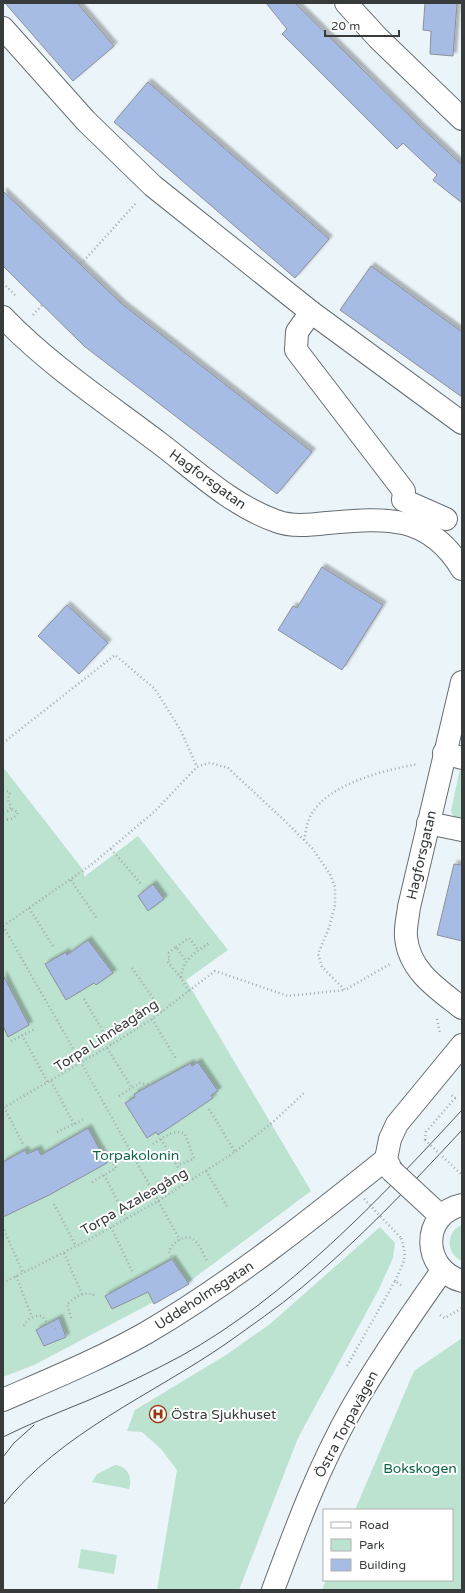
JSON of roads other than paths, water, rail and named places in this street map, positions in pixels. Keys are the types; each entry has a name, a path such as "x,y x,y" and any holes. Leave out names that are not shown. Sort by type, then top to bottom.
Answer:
{"street":[{"path":"346,3 378,38 462,119"},
{"path":"3,28 86,121 153,186 311,312 462,423"},
{"path":"311,312 297,332 296,350 404,491 402,500 446,519"},
{"name":"Hagforsgatan","path":"3,317 18,333 58,367 234,500 253,512 277,522 292,525 374,519 392,520 411,525 427,532 441,542 452,553 462,569"},
{"name":"Hagforsgatan","path":"462,682 449,759 428,823 409,906 405,937 416,966 428,981 462,1008"},
{"path":"428,823 462,830"},
{"path":"438,1213 389,1165 390,1139 397,1124 462,1045"},
{"name":"Uddeholmsgatan","path":"3,1400 76,1368 146,1333 248,1267 389,1165"},
{"path":"438,1213 462,1205"},
{"path":"438,1213 431,1244 434,1258 442,1271 455,1279 462,1281"},
{"name":"Östra Torpavägen","path":"273,1590 312,1491 351,1410 385,1353 442,1271"}],"tram line":[{"path":"3,1437 112,1390 170,1362 220,1332 258,1305 295,1276 365,1211 462,1110"},
{"path":"3,1505 26,1479 52,1456 80,1435 227,1343 300,1289 343,1252 404,1192 462,1130"},
{"path":"3,1457 14,1443 34,1425"}],"place":[{"name":"Östra Sjukhuset","path":"158,1414"}],"park label":[{"name":"Torpakolonin","path":"136,1155"},
{"name":"Bokskogen","path":"420,1468"}]}
